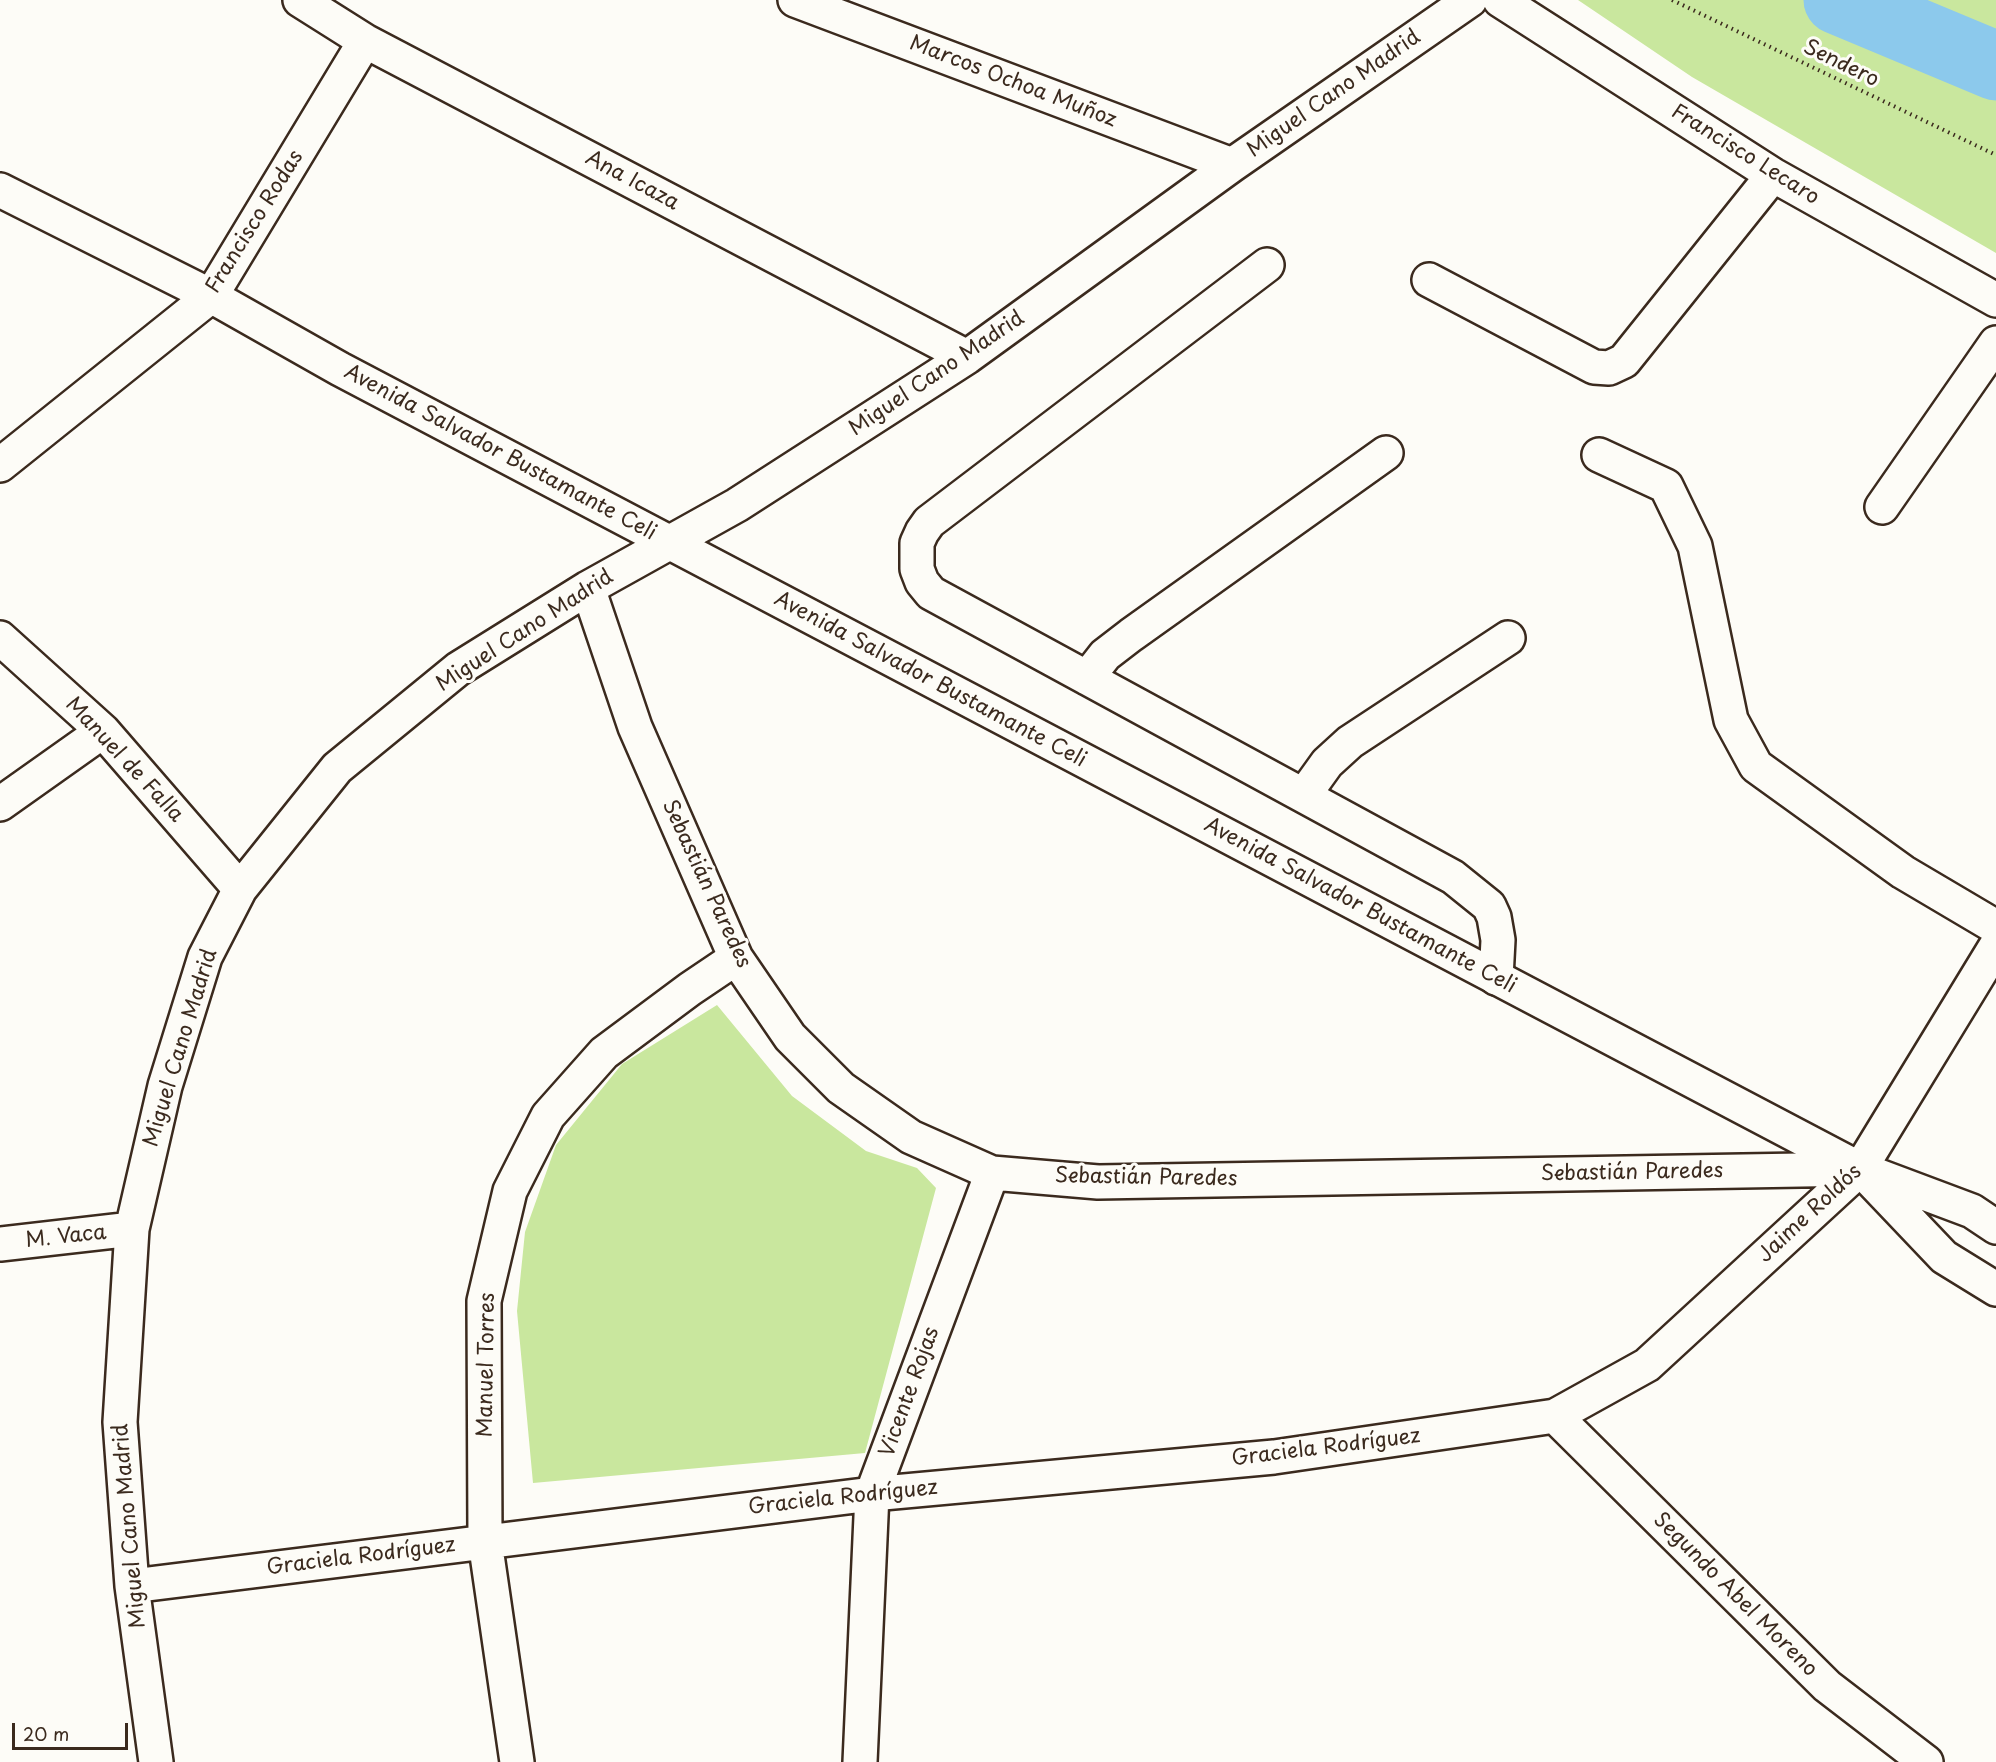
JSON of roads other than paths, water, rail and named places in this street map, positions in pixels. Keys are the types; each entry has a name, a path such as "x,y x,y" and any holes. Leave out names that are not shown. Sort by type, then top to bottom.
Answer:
{"street":[{"name":"Ana Icaza","path":"300,0 365,41 967,357"},
{"name":"Marcos Ochoa Muñoz","path":"795,0 1232,165"},
{"name":"Miguel Cano Madrid","path":"156,1762 132,1586 120,1422 132,1229 165,1086 205,957 240,889 337,768 458,669 588,588 737,505 967,357 1232,165 1470,0"},
{"name":"Francisco Lecaro","path":"1500,0 1773,175 1996,300"},
{"name":"Francisco Rodas","path":"0,465 212,296 365,41"},
{"path":"1429,280 1594,367 1609,368 1624,362 1773,175"},
{"name":"Avenida Salvador Bustamante Celi","path":"0,190 212,296 340,369 1860,1169 1972,1211 1996,1227"},
{"path":"1267,265 939,515 922,532 917,543 917,569 922,582 931,593 1453,877 1489,906 1498,930 1496,978"},
{"path":"1882,507 1996,343"},
{"path":"1087,678 1105,655 1131,635 1386,453"},
{"path":"1599,455 1666,486 1695,546 1731,720 1756,766 1903,872 1996,927"},
{"name":"Sebastián Paredes","path":"588,588 635,727 736,958 790,1037 841,1088 911,1137 992,1173 1098,1182 1860,1169"},
{"name":"Manuel de Falla","path":"0,638 103,731 240,889"},
{"path":"1304,795 1327,763 1350,742 1508,638"},
{"path":"0,804 103,731"},
{"name":"Jaime Roldós","path":"1555,1416 1647,1365 1860,1169 1996,946"},
{"name":"Manuel Torres","path":"517,1762 485,1541 484,1301 510,1191 548,1116 604,1053 736,958"},
{"name":"Avenida Salvador Bustamante Celi","path":"1860,1169 1944,1257 1996,1290"},
{"name":"Vicente Rojas","path":"860,1762 872,1494 992,1173"},
{"name":"M. Vaca","path":"0,1244 132,1229"},
{"name":"Graciela Rodríguez","path":"132,1586 872,1494 1274,1457 1555,1416"},
{"name":"Segundo Abel Moreno","path":"1555,1416 1827,1686 1926,1762"}],"waterway":[{"path":"1838,0 1996,66"}]}
